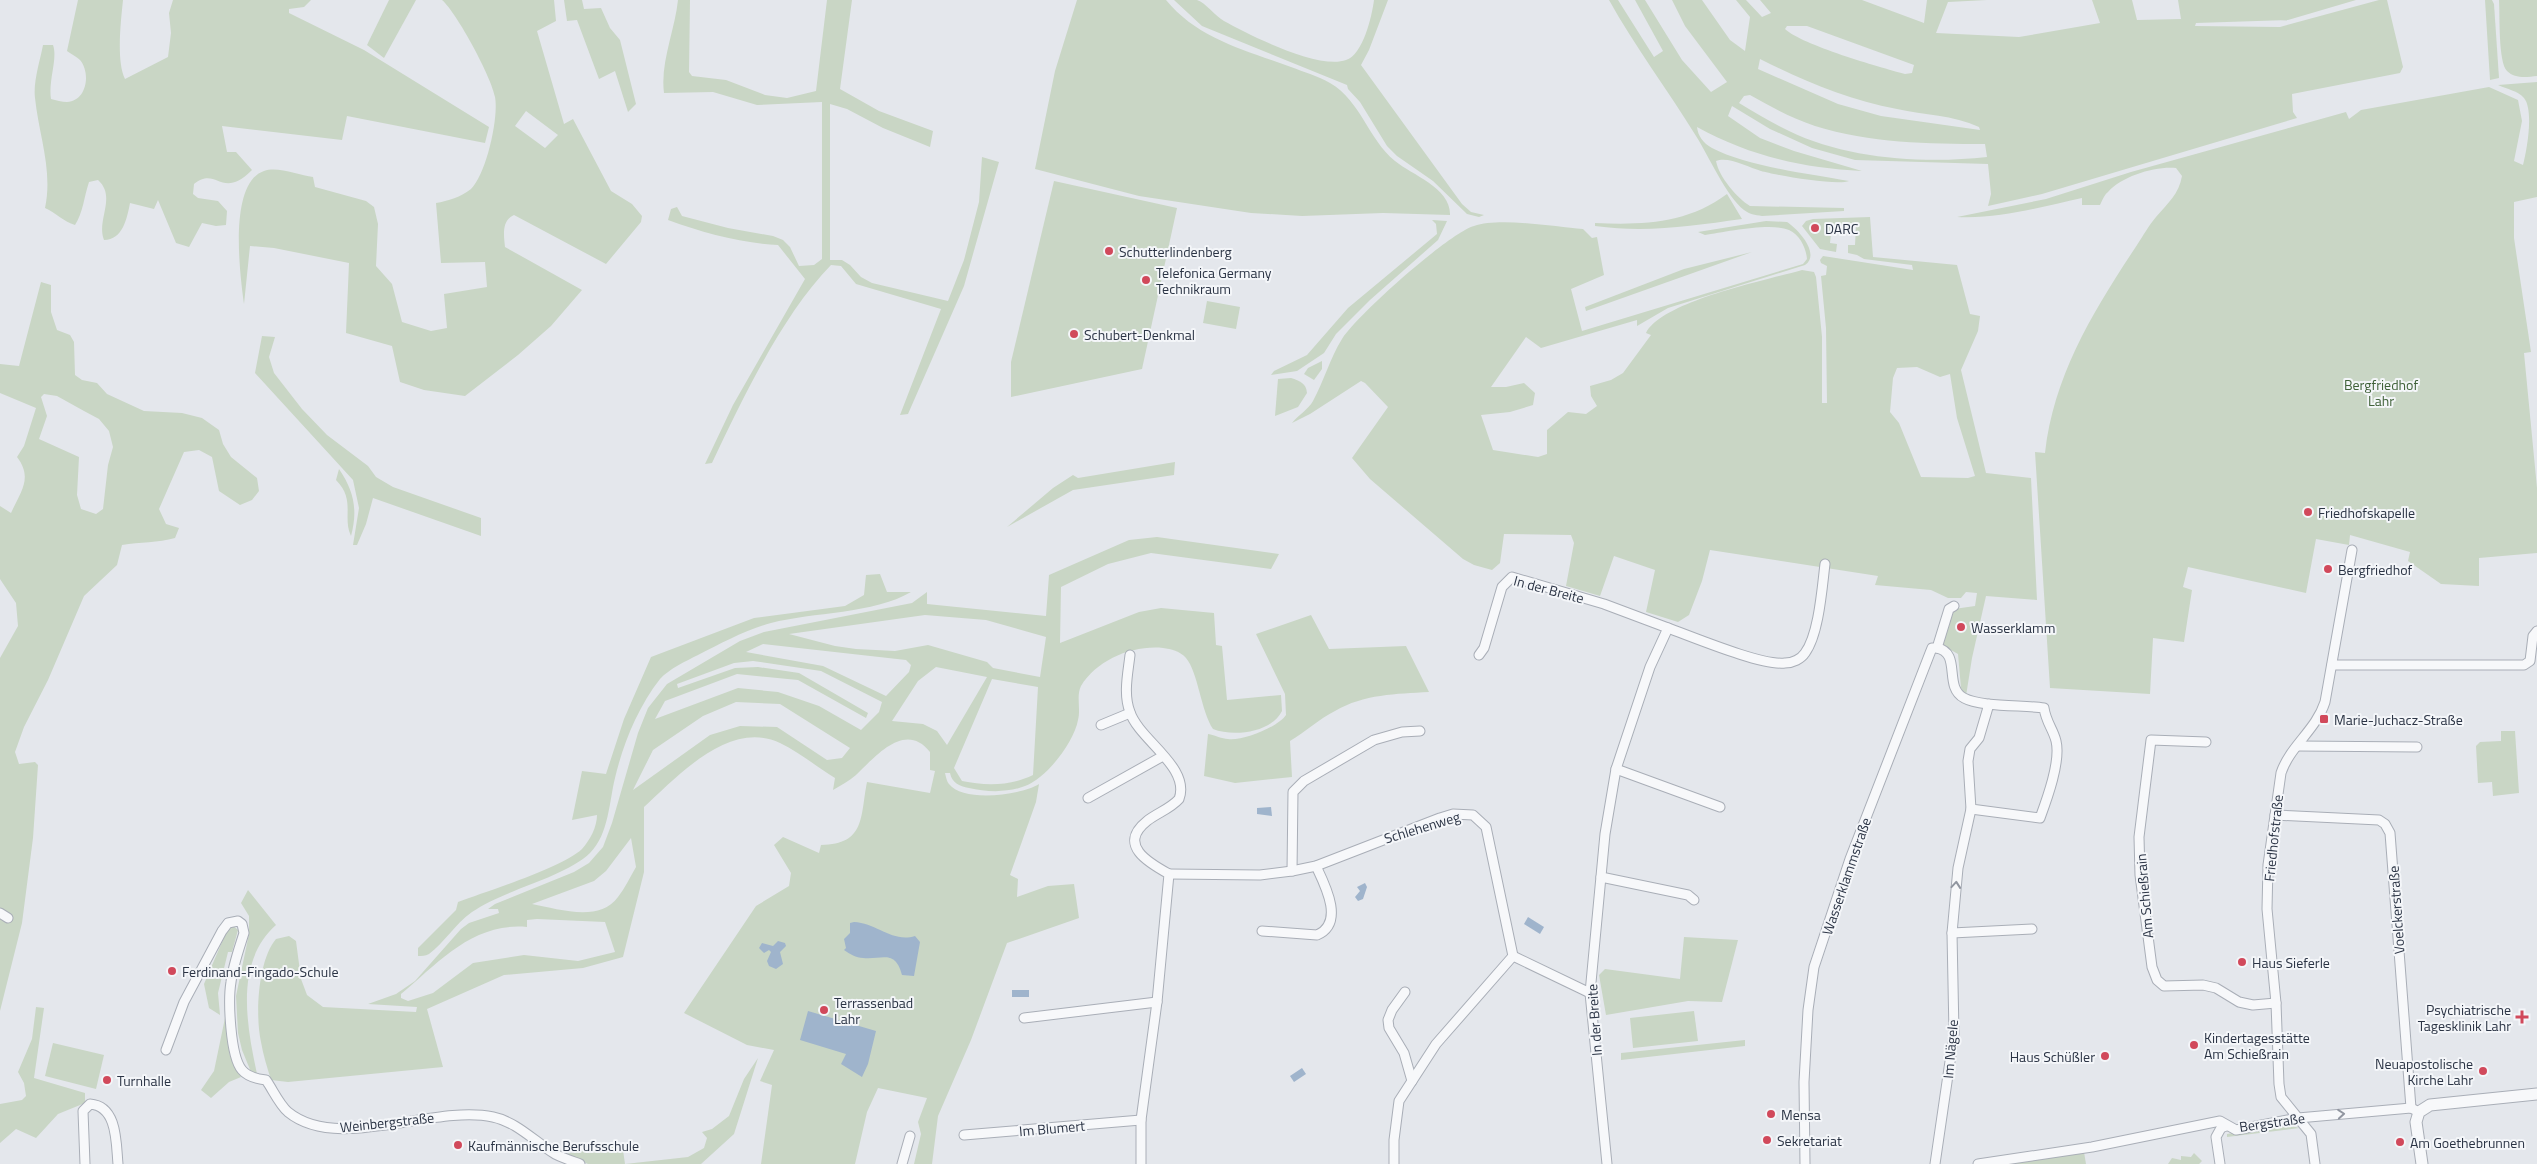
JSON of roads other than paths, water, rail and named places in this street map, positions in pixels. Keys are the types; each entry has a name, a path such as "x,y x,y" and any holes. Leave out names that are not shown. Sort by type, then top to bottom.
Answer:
{"street":[{"name":"Friedhofstraße","path":"2315,1164 2311,1134 2281,1097 2268,909 2268,864 2281,772 2284,763 2320,716 2332,666 2352,550"},
{"name":"In der Breite","path":"1479,655 1484,648 1502,587 1512,577 1604,604 1668,628 1765,660 1784,664 1793,662 1805,655 1812,641 1825,564"},
{"name":"Wasserklammstraße","path":"1805,1164 1804,1082 1808,1010 1814,967 1850,860 1930,653 1932,648 1937,648 1949,609 1954,606"},
{"name":"In der Breite","path":"1606,1164 1590,992 1605,834 1616,769 1650,667 1668,628"},
{"path":"2332,666 2524,665 2530,661 2532,636 2537,631"},
{"path":"1937,648 1948,654 1952,664 1953,684 1957,693 1964,699 1989,704 2044,708 2047,724 2056,742 2050,787 2040,818 1971,809"},
{"path":"1130,655 1126,693 1130,713 1176,771 1181,794 1175,803 1147,821 1139,829 1135,840 1138,854 1149,864 1170,874 1260,875 1292,870 1293,792 1304,781 1374,740 1402,732 1420,730"},
{"name":"Im Nägele","path":"1935,1164 1954,1034 1952,933 1958,868 1971,809 1968,761 1970,750 1979,738 1989,704"},
{"path":"1101,725 1130,713"},
{"name":"Am Schießrain","path":"2206,742 2151,740 2139,837 2140,875 2152,967 2157,980 2164,986 2203,985 2216,988 2238,1002 2253,1005 2276,1004"},
{"path":"2298,746 2417,747"},
{"path":"1088,798 1163,756"},
{"path":"1616,769 1720,807"},
{"name":"Schlehenweg","path":"1292,870 1316,866 1440,818 1460,814 1473,815 1486,826 1513,956"},
{"name":"Voelckerstraße","path":"2276,815 2379,820 2385,824 2390,833 2415,1110"},
{"path":"1262,932 1317,935 1325,932 1331,922 1332,910 1316,866"},
{"path":"1141,1164 1140,1120 1157,1002 1170,874"},
{"path":"1601,877 1688,895 1694,900"},
{"name":"Weinbergstraße","path":"166,1050 184,1002 222,930 228,923 238,921 242,924 244,933 231,982 230,1004 235,1053 242,1071 247,1075 266,1080 286,1110 312,1125 326,1127 375,1126 450,1116 494,1117 522,1130 554,1153 580,1164"},
{"path":"1952,933 2032,929"},
{"path":"1394,1164 1394,1140 1399,1101 1436,1044 1513,956 1590,992"},
{"path":"1405,992 1392,1010 1388,1020 1390,1028 1404,1053 1412,1081"},
{"path":"1024,1018 1157,1002"},
{"name":"Bergstraße","path":"1978,1164 2092,1147 2220,1121 2236,1130 2298,1118 2415,1110 2430,1105 2537,1094"},
{"path":"85,1164 82,1111 90,1104 100,1107 111,1119 114,1126 118,1164"},
{"path":"2415,1110 2422,1164"},
{"name":"Im Blumert","path":"964,1136 1140,1120"},
{"path":"2220,1164 2216,1137 2221,1128 2226,1126"},
{"path":"902,1164 910,1136"}],"water":[{"path":"1271,807 1272,816 1257,814 1257,808"},
{"path":"1365,883 1367,887 1363,899 1358,901 1355,897 1360,891 1357,887"},
{"path":"1528,917 1544,927 1540,934 1524,924"},
{"path":"850,923 862,923 899,937 915,936 920,942 914,976 902,975 896,962 892,959 860,958 844,950 846,948 844,939 850,933"},
{"path":"778,941 785,943 786,946 780,952 783,964 776,969 769,966 767,961 771,952 769,950 764,953 759,948 762,943 773,946"},
{"path":"1012,990 1029,990 1029,997 1012,997"},
{"path":"808,1011 876,1031 868,1064 862,1077 841,1064 846,1054 800,1040"},
{"path":"1302,1068 1306,1074 1294,1082 1290,1076"}],"place":[{"name":"DARC","path":"1815,228"},
{"name":"Schutterlindenberg","path":"1109,251"},
{"name":"Telefonica Germany Technikraum","path":"1146,280"},
{"name":"Schubert-Denkmal","path":"1074,334"},
{"name":"Friedhofskapelle","path":"2308,512"},
{"name":"Bergfriedhof","path":"2328,569"},
{"name":"Wasserklamm","path":"1961,627"},
{"name":"Marie-Juchacz-Straße","path":"2324,719"},
{"name":"Haus Sieferle","path":"2242,962"},
{"name":"Ferdinand-Fingado-Schule","path":"172,971"},
{"name":"Terrassenbad Lahr","path":"824,1010"},
{"name":"Psychiatrische Tagesklinik Lahr","path":"2522,1017"},
{"name":"Kindertagesstätte Am Schießrain","path":"2194,1045"},
{"name":"Haus Schüßler","path":"2105,1056"},
{"name":"Neuapostolische Kirche Lahr","path":"2483,1071"},
{"name":"Turnhalle","path":"107,1080"},
{"name":"Mensa","path":"1771,1114"},
{"name":"Sekretariat","path":"1767,1140"},
{"name":"Am Goethebrunnen","path":"2400,1142"},
{"name":"Kaufmännische Berufsschule","path":"458,1145"}],"park label":[{"name":"Bergfriedhof Lahr","path":"2381,392"}]}
